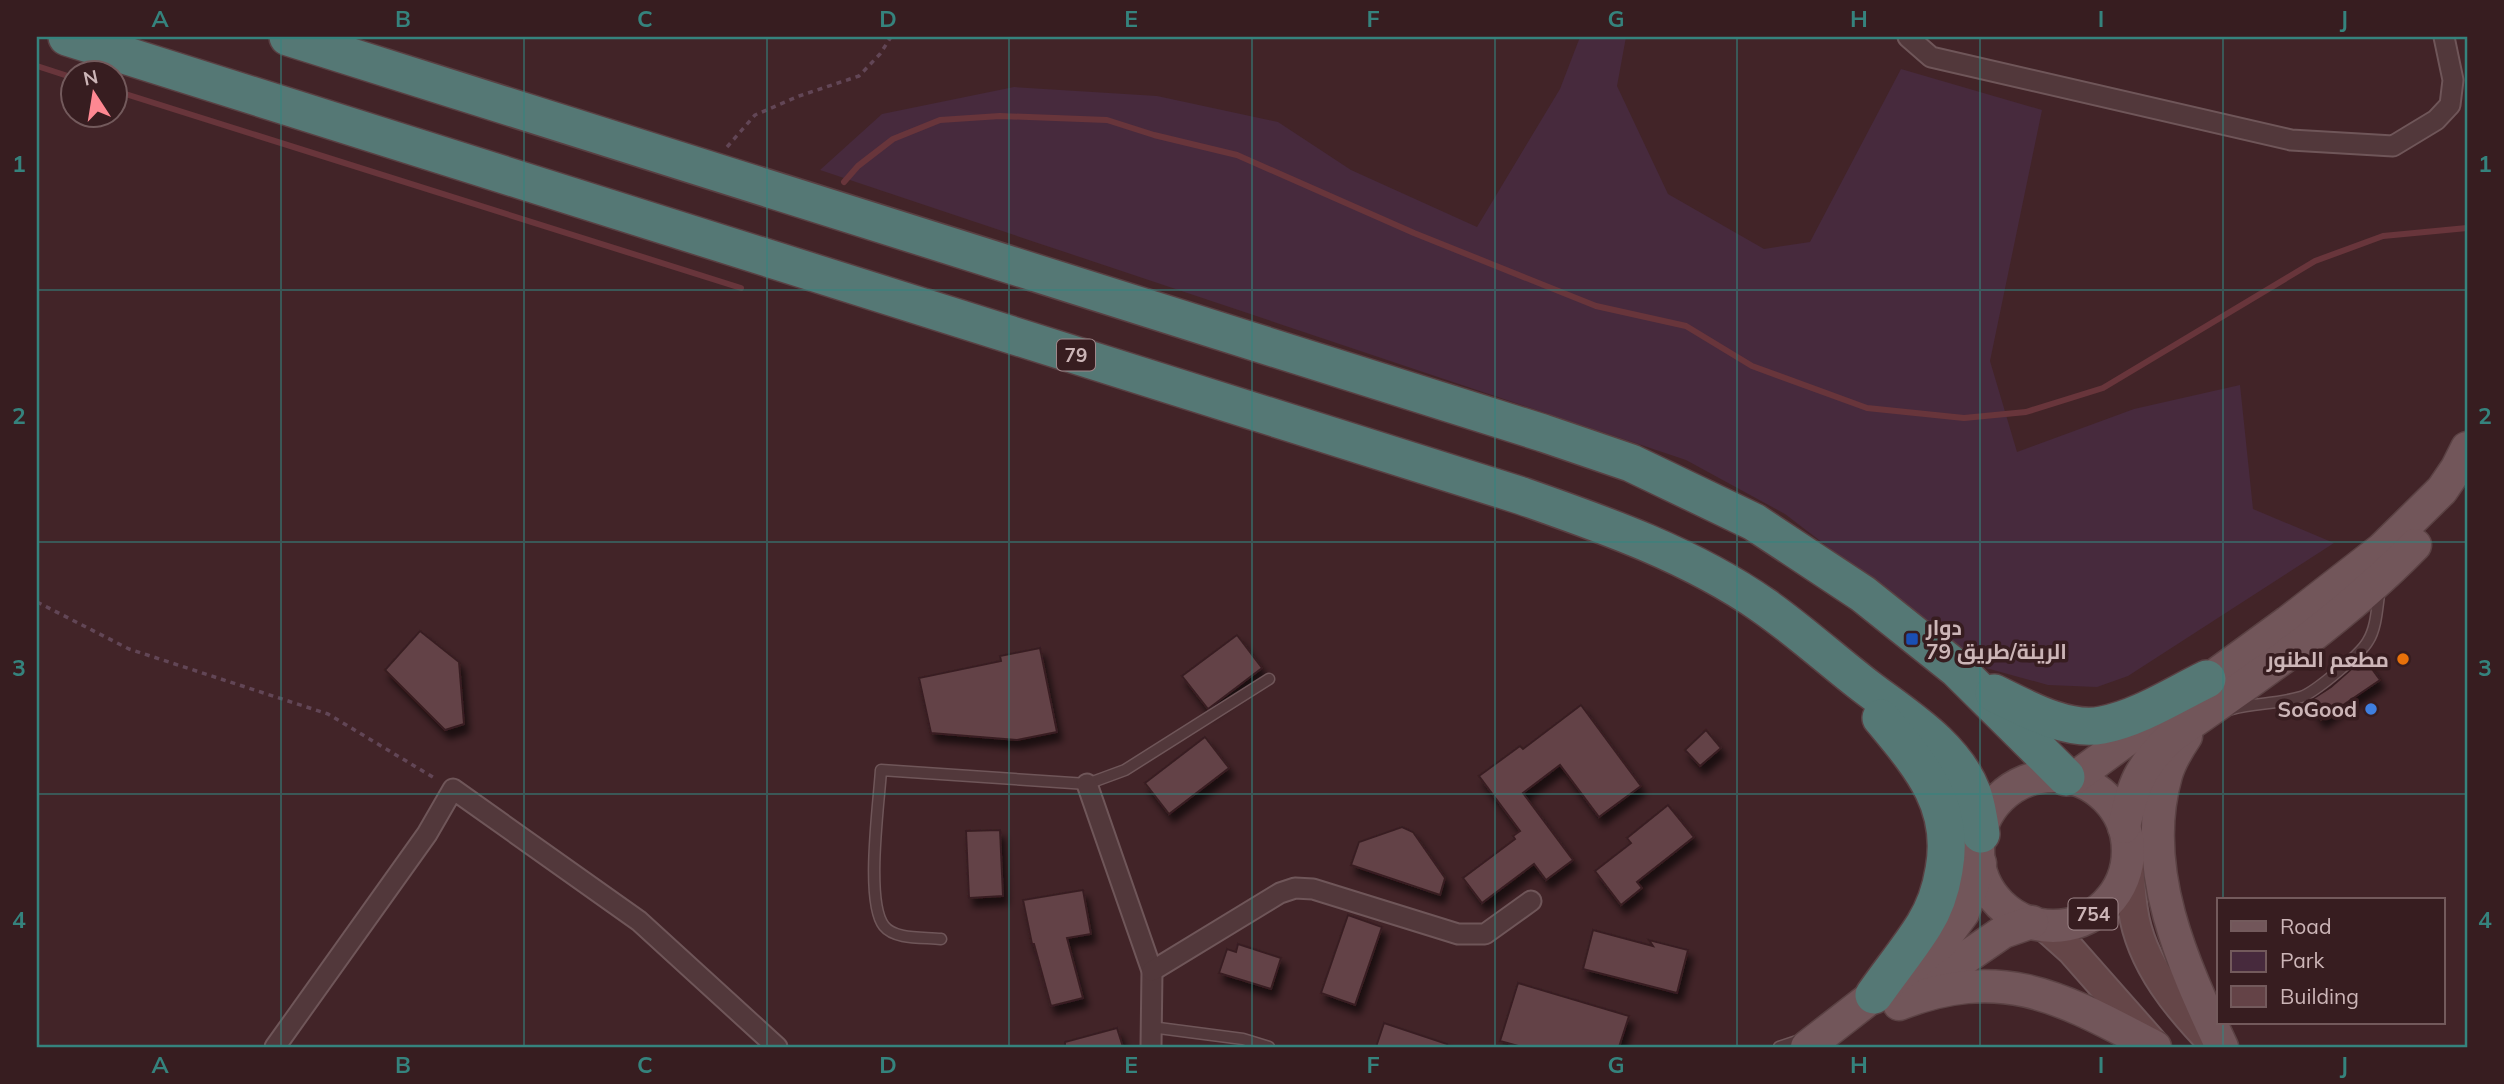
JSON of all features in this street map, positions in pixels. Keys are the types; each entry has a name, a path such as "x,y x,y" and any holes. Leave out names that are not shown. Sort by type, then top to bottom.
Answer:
{"highway":[{"name":"79","path":"67,37 1606,525 1707,573 1763,605 1925,733 1956,764 1973,794 1980,848"},
{"path":"288,37 1631,463 1754,522 1863,594 1971,681 2069,778"},
{"path":"1836,663 1917,762 1941,807 1946,828 1947,854 1941,886 1887,1000"},
{"path":"1971,681 2037,714 2066,723 2100,726 2131,717 2207,679"}],"main road":[{"path":"2069,778 2288,622 2382,549 2442,490 2467,447"},
{"name":"754","path":"1822,1042 1887,1000 2003,932 2037,924 2057,925 2077,921 2104,905 2119,887 2127,865 2129,802 2142,770 2151,757 2171,737 2324,628 2381,578 2461,497 2467,487"},
{"path":"2198,718 2166,773 2159,826 2160,858 2165,892 2179,948 2222,1047"},
{"name":"754","path":"1887,1000 1954,928 1963,913 1992,807 2013,788 2039,778 2069,778"},
{"path":"2069,778 2089,785 2102,794 2116,810 2126,839 2133,912 2146,953 2177,1004 2216,1047"},
{"path":"1980,848 1984,880 1994,896 2009,911 2037,924 2071,950 2156,1047"},
{"path":"1887,1000 1950,988 2008,986 2033,991 2067,1004 2156,1047"}],"street":[{"path":"1908,37 1931,57 2291,139 2393,146 2437,120 2449,105 2453,80 2444,37"},
{"path":"1087,784 1152,971 1151,1037"},
{"path":"275,1047 427,834 453,789 639,921 778,1047"},
{"path":"1152,971 1280,893 1295,888 1313,889 1458,934 1485,934 1531,901"}],"lane":[{"path":"2198,718 2244,706 2306,695 2351,660 2368,642 2381,578"},
{"path":"941,939 903,936 885,928 877,913 873,886 881,770 1087,784 1125,770 1269,679"},
{"path":"1151,1037 1243,1039 1269,1047"},
{"path":"1779,1047 1822,1042"}],"path":[{"path":"707,169 755,115 799,96 859,76 880,54 891,37"},
{"path":"37,602 129,649 328,714 453,789"}],"green space":[{"path":"1580,37 1626,37 1617,86 1668,194 1764,249 1810,242 1901,69 2042,110 1990,361 2017,452 2134,409 2240,385 2253,509 2334,543 2128,676 2097,687 2048,685 1986,668 1785,514 1686,460 820,170 882,114 1014,87 1157,96 1278,122 1351,170 1477,227 1560,89"}],"building":[{"path":"420,631 459,662 464,724 445,730 385,670"},
{"path":"1237,635 1262,668 1208,709 1182,676"},
{"path":"1040,648 1057,732 1017,740 931,733 919,678 1001,661 1000,656"},
{"path":"2364,658 2380,680 2321,720 2308,702 2331,687"},
{"path":"1581,705 1641,786 1599,817 1560,765 1523,793 1573,860 1546,880 1534,864 1482,903 1463,878 1515,839 1513,836 1520,831 1479,776 1520,746 1523,749"},
{"path":"1706,730 1721,748 1700,766 1685,750"},
{"path":"1205,737 1229,768 1169,814 1145,783"},
{"path":"1668,805 1694,837 1637,882 1642,888 1621,905 1595,871 1631,843 1627,838"},
{"path":"1402,827 1413,832 1445,878 1440,895 1351,865 1359,842"},
{"path":"1000,830 1003,896 969,898 966,831"},
{"path":"1083,890 1091,934 1067,938 1083,998 1051,1006 1032,944 1023,900"},
{"path":"1348,915 1382,927 1355,1005 1321,993"},
{"path":"1593,930 1653,946 1649,940 1688,950 1677,993 1583,969"},
{"path":"1238,944 1281,958 1271,989 1219,973 1227,949 1236,952"},
{"path":"1518,983 1629,1016 1619,1047 1522,1047 1500,1041"},
{"path":"1384,1023 1447,1044 1447,1047 1376,1047"},
{"path":"1117,1028 1123,1047 1065,1047 1065,1042"}],"waterway":[{"path":"37,66 60,73"},
{"path":"130,95 741,288"},
{"path":"844,182 858,166 893,139 940,120 1000,116 1107,120 1154,135 1237,155 1414,233 1596,306 1686,326 1752,366 1867,408 1964,418 2026,412 2103,388 2315,261 2383,236 2467,228"}],"place":[{"name":"دوار الرينة/طريق 79","path":"1912,639"},
{"name":"مطعم الطنور","path":"2403,659"},
{"name":"SoGood","path":"2371,709"}]}
